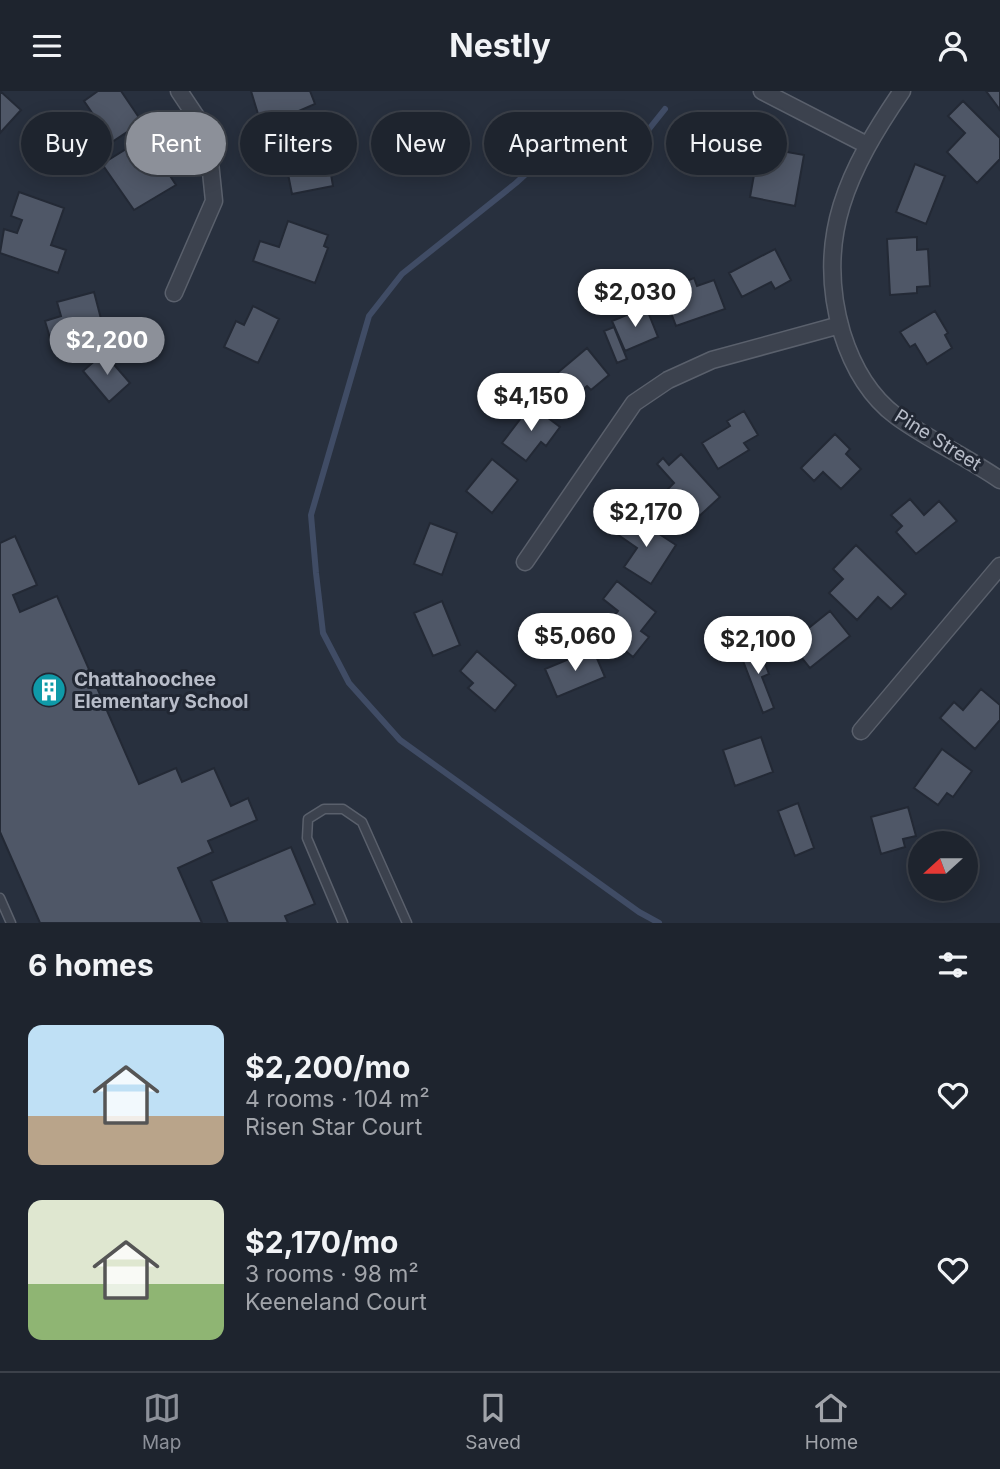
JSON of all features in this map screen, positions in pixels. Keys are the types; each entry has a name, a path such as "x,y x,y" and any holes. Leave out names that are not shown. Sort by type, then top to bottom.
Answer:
{"street":[{"path":"174,293 215,201 207,133 179,91"},
{"path":"762,91 865,144"},
{"name":"Pine Street","path":"902,91 865,144 839,211 832,250 832,289 840,325 861,379 895,415 1000,480"},
{"path":"525,562 634,403 668,380 712,360 840,325"},
{"path":"861,731 1000,566"}],"lane":[{"path":"343,923 307,838 308,819 324,809 343,809 362,822 407,923"},
{"path":"0,898 11,923"}],"building":[{"path":"0,91 21,110 0,133"},
{"path":"98,91 121,91 135,112 126,112 126,133 112,142 112,112 92,112 84,101"},
{"path":"251,91 310,91 315,104 297,112 257,112"},
{"path":"986,91 1000,91 1000,110"},
{"path":"963,101 1000,138 1000,159 977,183 947,152 965,133 948,116"},
{"path":"126,149 126,175 169,175 176,185 134,210 110,175 112,175 112,158"},
{"path":"787,152 804,155 795,206 750,197 754,175 787,175"},
{"path":"915,164 945,176 926,224 896,212"},
{"path":"288,175 331,175 333,186 292,194"},
{"path":"19,192 64,208 51,245 66,250 58,273 0,253 4,229 17,233 22,220 11,216"},
{"path":"288,221 328,235 324,246 328,248 315,283 253,261 260,241 279,247"},
{"path":"917,237 917,250 928,249 930,286 917,287 917,293 890,295 887,239"},
{"path":"775,249 791,280 775,289 771,282 742,297 729,273"},
{"path":"694,278 697,286 714,280 725,309 676,326 665,297 680,291 678,284"},
{"path":"94,292 105,334 53,348 45,321 61,316 57,302"},
{"path":"253,306 279,319 258,363 224,347 236,321 244,325"},
{"path":"646,307 658,337 625,351 612,321"},
{"path":"935,311 948,333 945,335 952,348 927,364 915,344 910,347 900,332"},
{"path":"614,327 627,359 617,363 604,331"},
{"path":"587,348 609,375 591,390 587,386 568,402 549,380"},
{"path":"104,353 130,383 109,402 83,371"},
{"path":"531,405 560,427 546,446 541,442 526,461 502,443"},
{"path":"744,411 758,435 744,443 749,450 718,469 702,443 730,426 727,421"},
{"path":"835,434 850,449 846,454 861,469 841,489 823,472 814,481 801,468"},
{"path":"681,454 720,497 694,521 685,512 677,520 658,499 674,483 657,464 663,458 669,465"},
{"path":"492,459 518,480 492,513 466,491"},
{"path":"910,499 924,515 939,501 957,521 916,554 896,532 902,526 891,515"},
{"path":"630,515 676,545 651,584 624,567 637,548 617,534"},
{"path":"430,523 457,533 442,575 414,564"},
{"name":"Chattahoochee Elementary School","path":"15,536 37,585 13,595 20,612 57,596 139,784 176,768 182,782 214,768 231,806 248,798 257,820 208,841 213,852 178,868 202,923 40,923 0,832 0,543"},
{"path":"856,545 906,594 891,609 878,597 857,620 829,593 843,579 833,569"},
{"path":"617,581 656,612 641,631 649,637 633,657 602,632 618,611 603,599"},
{"path":"442,601 460,645 433,656 414,613"},
{"path":"830,611 850,636 810,668 790,643"},
{"path":"758,646 769,674 762,677 774,708 763,713 740,653"},
{"path":"593,649 605,677 557,697 545,669"},
{"path":"477,651 516,685 495,711 468,688 473,683 460,671"},
{"path":"981,689 1000,705 1000,720 975,749 940,718 954,702 963,710"},
{"path":"761,737 773,772 735,786 723,750"},
{"path":"942,749 972,771 953,797 947,793 938,805 914,788"},
{"path":"798,803 814,848 795,856 778,811"},
{"path":"908,807 915,831 908,831 908,838 903,839 905,847 881,854 871,817"},
{"path":"291,847 315,904 285,916 288,923 228,923 211,881"}],"waterway":[{"path":"659,923 639,912 400,740 349,683 323,633 311,515 369,316 402,274 516,183 564,139 633,149 665,109"}],"place":[{"name":"Chattahoochee Elementary School","path":"49,690"}]}
